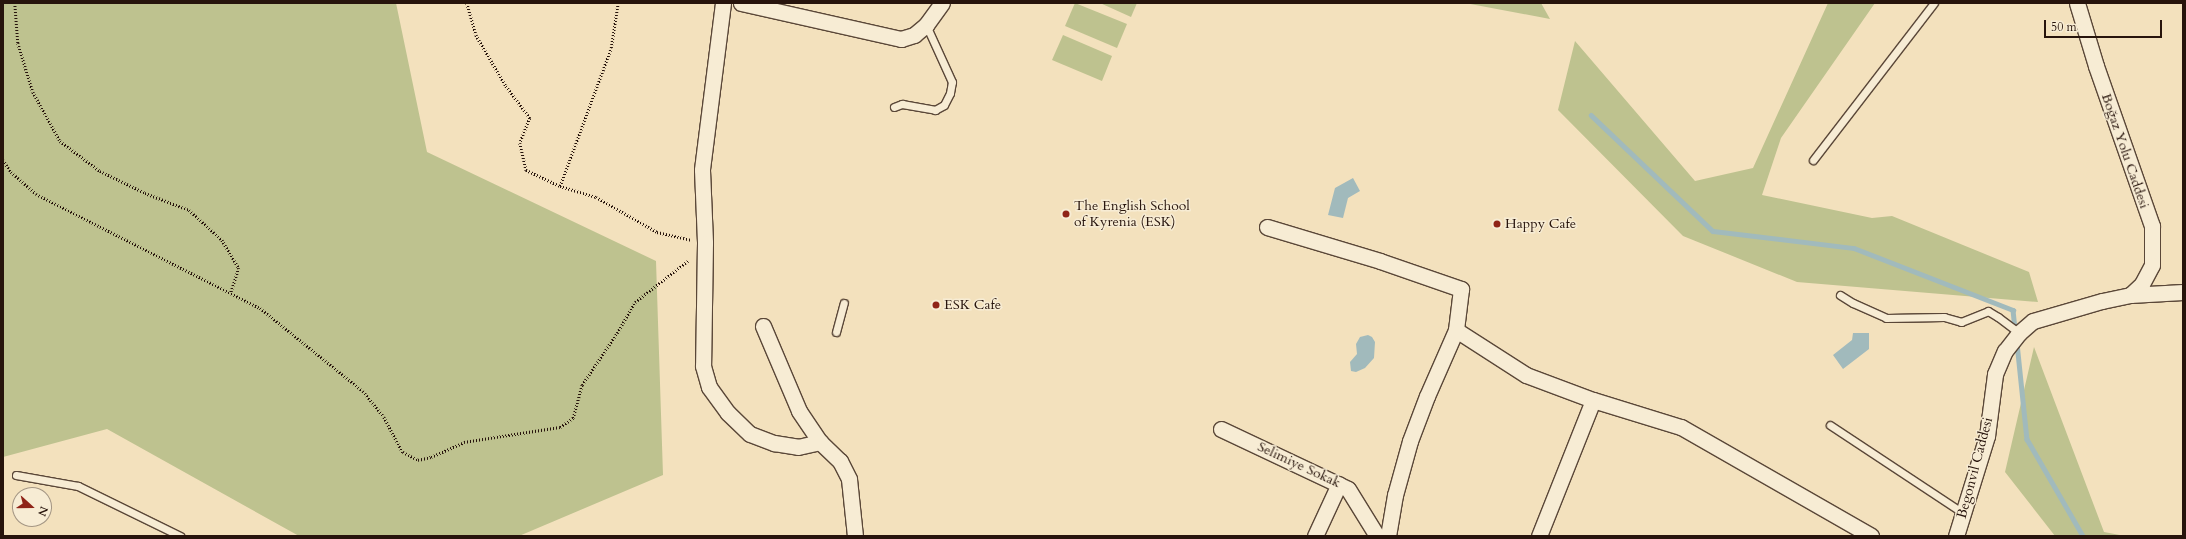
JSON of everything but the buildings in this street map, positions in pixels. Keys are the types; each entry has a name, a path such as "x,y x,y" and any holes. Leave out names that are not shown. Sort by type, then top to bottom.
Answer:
{"street":[{"path":"723,3 702,170 704,243 703,366 709,387 728,413 750,434 774,443 798,447 820,442"},
{"path":"741,3 901,39 914,35 926,25 942,3"},
{"name":"Boğaz Yolu Caddesi","path":"2077,3 2096,66 2152,226 2152,265 2142,284 2130,295"},
{"path":"1267,227 1380,261 1461,289 1456,330 1427,396 1410,441 1395,495 1388,536"},
{"name":"Begonvil Caddesi","path":"1956,536 1987,436 1995,374 2005,351 2019,333 2033,321 2102,301 2130,295 2183,292"},
{"path":"763,326 799,411 820,442 840,461 850,479 855,536"},
{"path":"1456,330 1526,375 1593,400 1681,427 1871,536"},
{"path":"1539,536 1593,400"},
{"name":"Selimiye Sokak","path":"1221,429 1348,489 1377,536"},
{"path":"1315,536 1338,484"}],"lane":[{"path":"1813,160 1934,3"},
{"path":"894,107 902,104 935,110 944,106 950,93 952,82 926,25"},
{"path":"1840,294 1853,303 1886,318 1944,317 1961,322 1988,311 2019,333"},
{"path":"836,332 844,303"},
{"path":"1830,425 1964,513"},
{"path":"16,475 78,486 180,536"}],"path":[{"path":"15,3 18,44 34,92 60,141 100,171 145,193 189,210 222,240 239,268 231,293"},
{"path":"3,160 12,172 36,194 260,308 363,391 384,417 403,452 418,460 431,457 464,442 560,427 573,418 582,385 617,333 635,302 685,265 704,243 657,232 596,197 560,186 526,170 520,144 530,118 506,86 476,35 467,3"},
{"path":"560,186 611,48 618,3"}],"green space":[{"path":"3,3 396,3 427,152 656,261 663,475 519,536 299,536 107,429 3,457"},
{"path":"1075,3 1127,24 1117,48 1065,26"},
{"path":"1100,3 1137,3 1131,17"},
{"path":"1465,3 1541,3 1550,19"},
{"path":"1828,3 1875,3 1781,138 1762,195 1872,218 1892,216 2029,272 2038,302 1797,282 1683,236 1558,110 1575,41 1695,181 1753,168"},
{"path":"1063,35 1112,56 1102,81 1052,60"},
{"path":"2034,347 2104,532 2125,536 2055,536 2005,472"}],"water":[{"path":"1353,178 1360,191 1348,198 1343,218 1328,215 1335,188"},
{"path":"1853,333 1869,333 1869,349 1843,369 1833,355 1852,340"},
{"path":"1368,335 1372,337 1375,342 1374,358 1365,368 1356,372 1351,371 1350,362 1357,354 1356,344 1360,337"}],"waterway":[{"path":"1591,115 1713,231 1854,248 2013,310 2015,330"},
{"path":"2017,343 2027,439 2083,536"}],"place":[{"name":"The English School of Kyrenia (ESK)","path":"1066,214"},
{"name":"Happy Cafe","path":"1497,224"},
{"name":"ESK Cafe","path":"936,305"}]}
